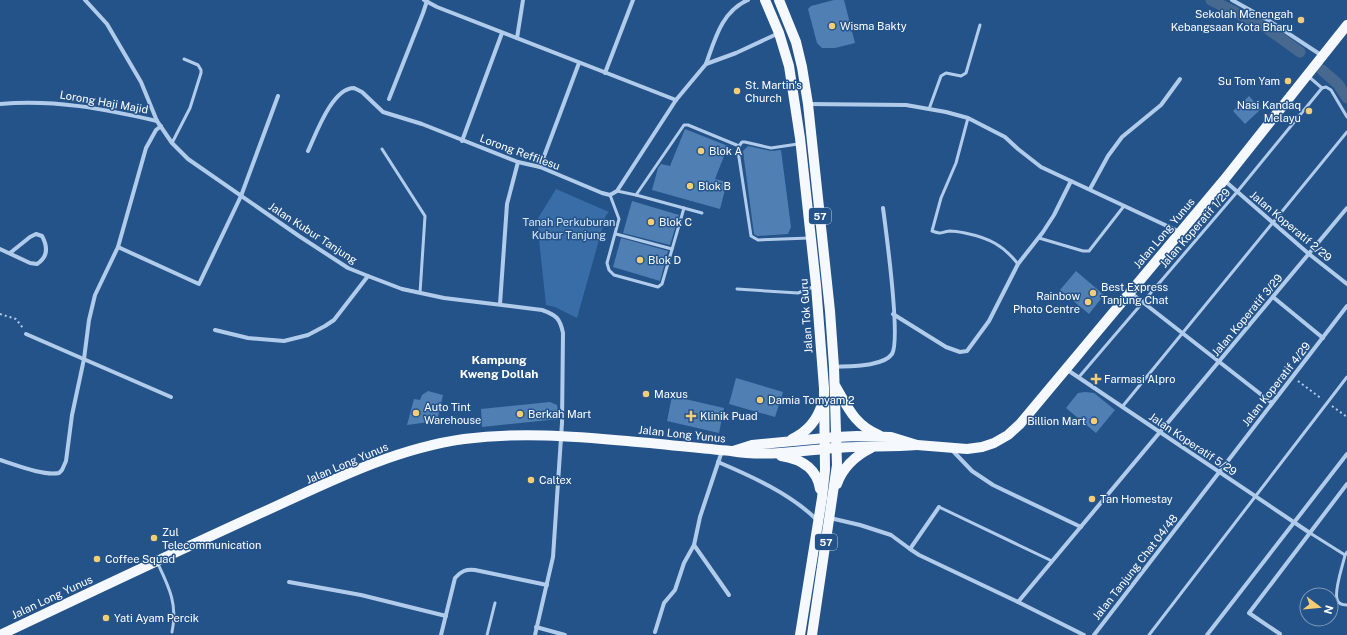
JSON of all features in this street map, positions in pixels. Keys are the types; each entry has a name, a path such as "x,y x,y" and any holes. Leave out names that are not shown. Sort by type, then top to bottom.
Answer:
{"main road":[{"name":"Jalan Tok Guru","path":"765,0 779,33 789,66 801,144 816,285 824,388 825,470 822,498 800,635"},
{"name":"Jalan Tok Guru","path":"780,0 796,42 808,104 829,304 835,386 837,465 812,635"},
{"name":"Jalan Long Yunus","path":"727,451 774,442 836,437 891,437 917,444 967,449 982,447 994,443 1008,435 1020,424 1224,180 1347,25"},
{"path":"835,386 850,412 857,420 869,430 883,437"},
{"path":"774,442 792,439 801,434 811,425 818,416 822,405 824,388"},
{"name":"Jalan Long Yunus","path":"0,634 363,467 402,453 443,443 484,437 525,434 561,435 749,454 917,444"},
{"path":"832,498 838,480 853,459 875,446"},
{"path":"767,454 789,457 807,464 814,471 819,482 822,498"}],"street":[{"name":"Jalan Kubur Tanjung","path":"85,0 107,24 141,82 158,121 172,143 188,159 298,236 348,268 402,289 444,298 542,310 553,314 560,322 563,332 561,435"},
{"path":"516,38 523,0"},
{"path":"605,73 633,0"},
{"path":"610,195 617,191 676,100 706,64 722,23 729,13 740,4 748,0"},
{"path":"1232,0 1268,20 1322,56"},
{"path":"389,99 423,13 425,1 502,33 676,100"},
{"path":"462,141 502,33"},
{"path":"706,64 736,53 779,33"},
{"path":"540,167 579,63"},
{"path":"1090,189 1108,156 1122,137 1161,105 1180,79"},
{"name":"Lorong Reffilesu","path":"308,151 321,122 338,96 350,88 358,89 383,112 422,124 518,162 540,167 602,194 610,195"},
{"path":"118,247 199,284 241,196 278,96"},
{"name":"Lorong Haji Majid","path":"0,104 54,102 105,109 158,121"},
{"path":"808,104 906,105 968,118 1005,137 1041,167 1181,232"},
{"path":"0,460 50,473 59,472 62,470 66,461 72,415 84,359 89,320 95,295 118,247 146,148 156,130 161,126"},
{"path":"500,304 507,204 518,162"},
{"name":"Jalan Koperatif 2/29","path":"1224,180 1309,254 1347,282"},
{"path":"893,314 946,347 965,353 969,350 989,321 1018,264 1039,238 1054,215 1071,181"},
{"path":"834,367 882,362 892,354 894,345 893,314 883,208"},
{"name":"Jalan Koperatif 3/29","path":"1018,602 1347,208"},
{"path":"0,249 30,263 37,264 43,260 46,252 46,243 42,236 36,234 10,253"},
{"path":"215,330 248,338 284,341 308,335 334,320 368,276"},
{"path":"1130,292 1272,403"},
{"path":"1273,297 1323,338"},
{"name":"Jalan Koperatif 4/29","path":"1219,472 1347,306"},
{"path":"26,334 171,397"},
{"name":"Jalan Koperatif 5/29","path":"1066,369 1310,533"},
{"path":"534,635 553,557 561,435"},
{"path":"951,448 972,471 993,485 1081,527"},
{"path":"654,632 664,604 675,590 684,563 694,545 700,517 718,462 727,451"},
{"path":"1207,635 1347,454"},
{"path":"718,462 746,474 792,500 818,521"},
{"name":"Jalan Tanjung Chat 04/48","path":"1094,635 1219,472"},
{"path":"1280,634 1249,613 1347,484"},
{"path":"910,549 939,507"},
{"path":"830,518 860,525 891,535 919,555 1084,635"},
{"path":"694,545 729,594"},
{"path":"441,635 455,578 467,569 547,586"},
{"path":"289,582 361,595 446,616"},
{"path":"536,627 566,635"}],"lane":[{"path":"929,109 941,76 946,73 961,76 966,73 980,24"},
{"path":"172,143 190,108 201,70 198,65 184,59"},
{"path":"1307,75 1322,88 1326,87 1331,90 1347,118"},
{"name":"Jalan Koperatif 1/29","path":"1078,378 1237,192 1322,88"},
{"path":"968,118 956,163 941,198 932,231 940,234 949,231 981,236 998,244 1010,253 1018,264"},
{"path":"636,195 684,125 688,125 739,146"},
{"path":"1122,407 1347,132"},
{"path":"801,144 771,148 742,142 738,151 751,236 758,240 811,238"},
{"path":"382,149 425,216 420,293"},
{"path":"617,191 702,213"},
{"path":"610,195 619,219 607,263 609,270 614,275 655,287 659,287 662,284 684,208"},
{"path":"1039,238 1083,251 1089,251 1124,206"},
{"path":"616,234 672,250"},
{"path":"737,289 798,293 816,285"},
{"path":"1149,635 1347,377"},
{"path":"939,507 1052,561"},
{"path":"1310,533 1346,554 1336,599 1339,603 1347,605"},
{"path":"157,561 171,592 174,612 172,632"},
{"path":"487,635 495,603"}],"path":[{"path":"0,314 16,319 26,334"},
{"path":"1292,377 1347,417"}],"green space":[{"name":"Tanah Perkuburan Kubur Tanjung","path":"556,189 609,212 606,215 577,318 555,307 546,305 537,220"}],"building":[{"name":"Wisma Bakty","path":"834,0 844,0 855,43 835,48 822,48 817,43 808,9 811,6"},
{"path":"1249,96 1261,109 1245,124 1233,111"},
{"path":"685,129 728,146 715,179 727,182 720,209 652,190 658,168 661,164 670,166"},
{"path":"748,146 771,151 781,150 791,227 788,234 757,236 754,234 743,151"},
{"name":"Blok C","path":"632,201 679,215 670,245 623,233"},
{"name":"Blok D","path":"621,238 668,251 660,281 613,267"},
{"path":"1076,271 1104,295 1089,314 1060,290"},
{"path":"736,378 783,392 775,417 729,404"},
{"path":"428,391 443,395 437,421 407,425 414,399 420,400 422,395"},
{"name":"Billion Mart","path":"1078,393 1094,393 1115,410 1096,433 1066,408"},
{"path":"672,396 724,408 719,433 667,421"},
{"name":"Berkah Mart","path":"550,402 557,405 559,419 482,427 481,409"}],"waterway":[{"path":"1211,0 1265,27 1300,52"},
{"path":"1322,70 1338,84 1347,98"}],"place":[{"name":"Sekolah Menengah Kebangsaan Kota Bharu","path":"1301,20"},
{"name":"Wisma Bakty","path":"832,26"},
{"name":"Su Tom Yam","path":"1288,81"},
{"name":"St. Martin's Church","path":"737,91"},
{"name":"Nasi Kandaq Melayu","path":"1309,111"},
{"name":"Blok A","path":"701,151"},
{"name":"Blok B","path":"690,186"},
{"name":"Blok C","path":"651,222"},
{"name":"Blok D","path":"640,260"},
{"name":"Best Express Tanjung Chat","path":"1093,293"},
{"name":"Rainbow Photo Centre","path":"1088,302"},
{"name":"Farmasi Alpro","path":"1096,379"},
{"name":"Maxus","path":"646,394"},
{"name":"Damia Tomyam 2","path":"760,400"},
{"name":"Auto Tint Warehouse","path":"416,413"},
{"name":"Berkah Mart","path":"520,414"},
{"name":"Klinik Puad","path":"691,416"},
{"name":"Billion Mart","path":"1094,421"},
{"name":"Caltex","path":"531,480"},
{"name":"Tan Homestay","path":"1092,499"},
{"name":"Zul Telecommunication","path":"154,538"},
{"name":"Coffee Squad","path":"97,559"},
{"name":"Yati Ayam Percik","path":"106,618"}],"district":[{"name":"Kampung Kweng Dollah","path":"499,367"}]}
